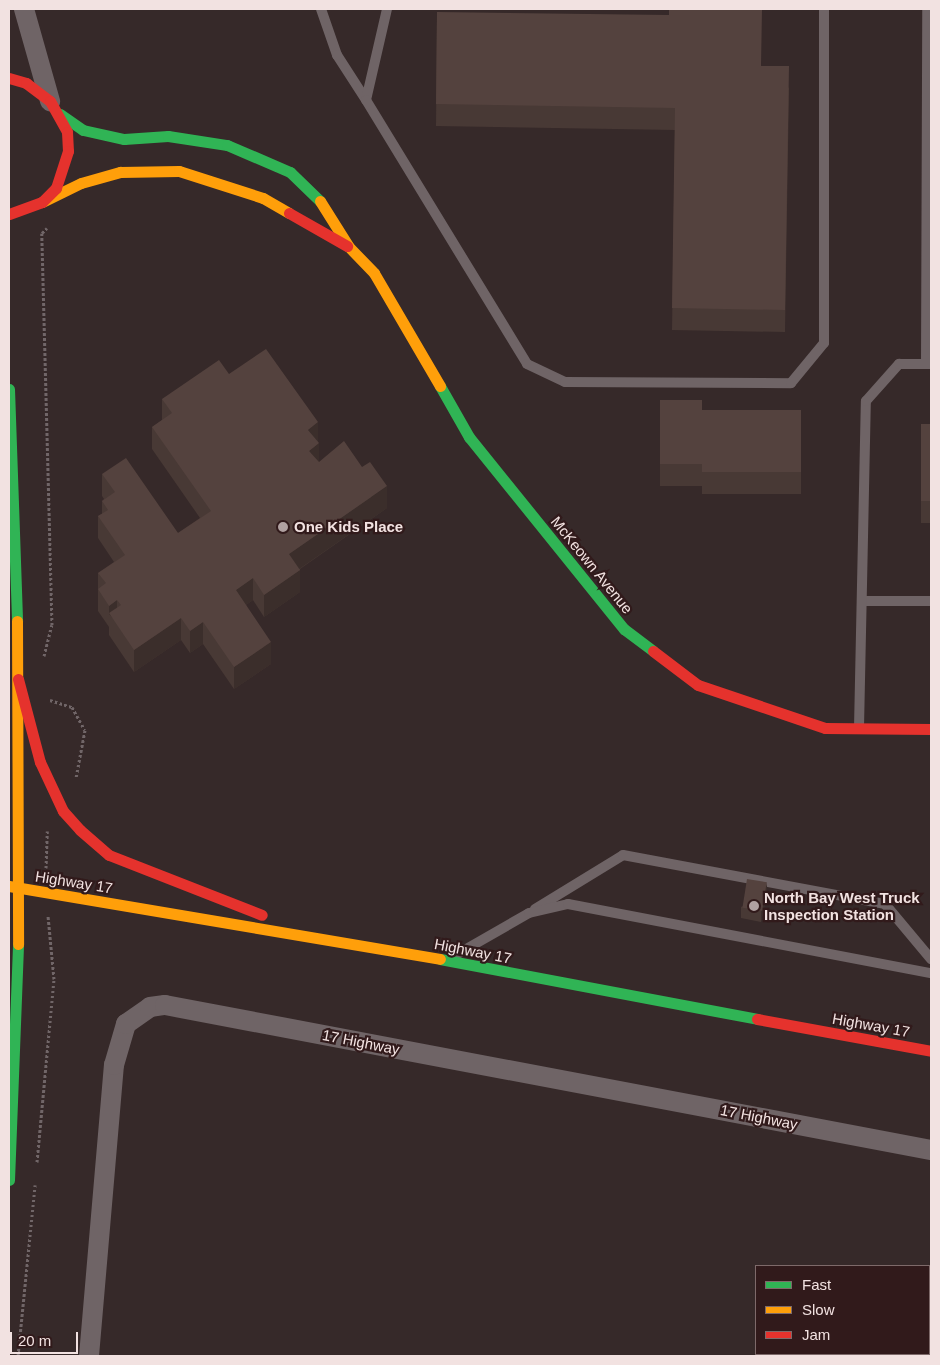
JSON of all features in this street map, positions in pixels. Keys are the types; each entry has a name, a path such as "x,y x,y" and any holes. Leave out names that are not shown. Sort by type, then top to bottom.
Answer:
{"main road":[{"name":"McKeown Avenue","path":"9,78 26,83 84,130 124,140 168,136 228,145 290,172 322,203 349,247 374,273 469,437 624,629 698,685 825,728 931,729"},
{"path":"42,202 56,188 68,152 55,108"},
{"name":"McKeown Avenue","path":"13,214 81,183 120,172 179,171 263,198 349,247"},
{"path":"12,228 13,214"},
{"path":"9,389 18,679 12,887 18,977 9,1180"},
{"path":"18,679 40,762 63,811 110,855 320,937"},
{"name":"Highway 17","path":"12,887 320,937 931,1052"}],"street":[{"path":"24,9 55,108"},
{"name":"17 Highway","path":"90,1356 114,1065 126,1024 150,1007 175,1006 931,1150"}],"lane":[{"path":"321,9 337,55 528,364 565,382 790,383 824,343 824,9"},
{"path":"366,100 387,9"},
{"path":"859,729 864,601 866,401 899,364 929,364 927,9"},
{"path":"864,601 931,601"},
{"path":"444,961 623,855 885,904 931,959"},
{"path":"528,913 568,904 931,973"}],"path":[{"path":"41,666 52,625 42,233 54,222"},
{"path":"36,1168 54,979 46,892 47,823 63,811 81,764 85,730 72,707 48,699 47,691"},
{"path":"18,1356 35,1178"}],"building":[{"path":"669,9 762,9 761,66 789,66 785,310 672,308 675,108 436,104 437,12 669,15"},
{"name":"One Kids Place","path":"266,349 318,422 308,430 319,443 309,451 319,462 344,441 362,467 370,462 387,486 289,554 300,570 264,595 253,578 236,590 271,642 234,667 203,622 190,631 181,618 134,650 109,613 121,605 117,600 109,606 98,589 106,583 98,573 125,555 98,516 108,510 102,501 115,492 102,474 126,458 178,533 211,511 152,427 172,413 162,399 219,360 229,374"},
{"path":"660,400 702,400 702,410 801,410 801,472 702,472 702,464 660,464"},
{"path":"921,424 931,424 931,501 921,501"},
{"path":"747,879 767,882 762,911 742,908"}],"traffic: fast":[{"path":"60,114 83,130 124,139 168,136 227,145 290,172 320,201"},
{"path":"440,386 469,437 624,629 653,651"},
{"path":"9,389 17,621"},
{"path":"9,1180 18,944"},
{"path":"440,959 757,1019"}],"traffic: slow":[{"path":"42,202 81,183 120,172 179,171 263,198 289,213"},
{"path":"320,201 349,247 374,273 440,386"},
{"path":"17,621 18,944"},
{"path":"9,886 440,959"}],"traffic: jam":[{"path":"9,78 26,83 50,101 67,132 68,151 56,188 42,202 9,214"},
{"path":"289,213 347,246"},
{"path":"653,651 698,685 825,728 931,729"},
{"path":"18,679 40,762 63,811 80,830 109,855 262,915"},
{"path":"757,1019 931,1051"}],"place":[{"name":"One Kids Place","path":"283,527"},
{"name":"North Bay West Truck Inspection Station","path":"754,906"}]}
